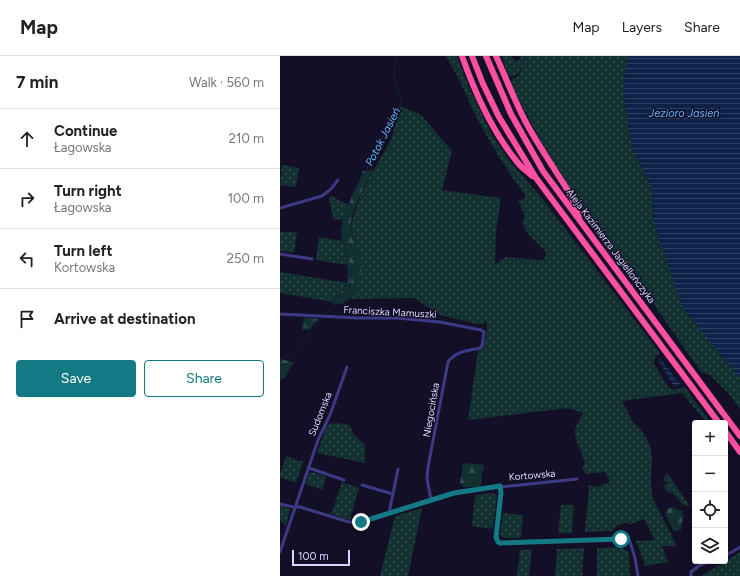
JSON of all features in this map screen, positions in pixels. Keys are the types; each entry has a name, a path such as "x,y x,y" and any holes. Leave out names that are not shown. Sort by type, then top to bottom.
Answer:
{"highway":[{"path":"462,56 482,105 495,129 519,165 536,178"},
{"name":"Aleja Kazimierza Jagiellończyka","path":"472,56 483,84 499,117 536,178 717,420"},
{"name":"Aleja Kazimierza Jagiellończyka","path":"486,56 502,95 543,171 740,436"},
{"path":"497,57 508,86 529,127 570,194 577,208 580,220"},
{"path":"728,435 740,452"}],"street":[{"path":"280,208 322,196 331,189 338,180"},
{"path":"280,254 312,259"},
{"name":"Franciszka Mamuszki","path":"280,314 358,318 398,318 440,322 481,330 484,332 482,346"},
{"name":"Niegocińska","path":"431,500 427,478 428,467 448,362 455,354 480,348 482,346"},
{"name":"Sudomska","path":"280,551 320,434 330,415 347,367"},
{"path":"309,468 344,480"},
{"path":"389,513 398,469"},
{"name":"Kortowska","path":"280,504 300,507 349,522 361,522 459,492 500,486 577,479"},
{"path":"362,486 393,494"},
{"path":"500,486 501,493 496,533 498,542 504,544 629,539 635,558 638,576"},
{"path":"728,554 740,547"},
{"path":"691,576 691,572 695,568 704,564"}],"green space":[{"path":"445,56 457,56 468,85 493,137 508,159 545,202 660,353 655,357 654,364 669,388 676,390 684,386 709,420 704,420 682,393 622,401 633,422 640,428 650,445 652,458 651,482 653,499 677,546 662,546 668,562 645,566 636,541 655,540 644,519 629,525 627,522 615,527 613,531 585,532 589,485 597,487 610,482 605,472 586,474 582,468 585,463 575,436 575,429 583,413 568,408 468,420 478,351 486,338 487,323 485,321 483,324 477,324 440,315 414,298 350,299 356,288 361,260 351,227 354,214 369,178 391,140 400,106 421,115 452,151 442,190 501,198 496,232 495,264 506,257 541,260 545,258 546,252 528,234 522,223 525,216 518,200 525,199 525,195 486,135 450,63"},
{"path":"502,56 511,56 517,62 521,58 520,56 628,56 624,78 624,98 632,147 652,188 654,224 683,307 740,378 740,409 730,395 710,375 701,372 640,285 635,285 595,233 539,138 510,83 512,79 518,76 522,69 520,69 518,74 510,77 508,76"},
{"path":"282,165 299,168 296,187 280,185"},
{"path":"373,170 359,198 351,221 353,236 361,260 360,278 355,291 348,300 342,303 334,304 333,302 347,284 348,271 345,250 341,239 342,220 363,171"},
{"path":"331,196 349,205 342,220 333,219 329,198"},
{"path":"280,232 297,232 294,253 280,251"},
{"path":"319,237 342,241 347,265 316,260"},
{"path":"280,272 347,283 333,302 280,293"},
{"path":"304,318 319,319 309,330 302,330"},
{"path":"280,359 294,362 285,378 280,380"},
{"path":"337,423 350,425 354,435 365,445 365,463 317,453 326,427 329,424"},
{"path":"286,456 303,462 296,483 280,477"},
{"path":"463,463 484,465 480,487 464,487 460,483"},
{"path":"312,472 326,476 322,490 306,484 309,473"},
{"path":"667,473 690,506 686,506 681,503 676,496 667,491 664,487 669,482 662,481"},
{"path":"342,482 359,488 350,520 328,513 332,512"},
{"path":"493,493 497,496 493,529 472,526 475,495"},
{"path":"280,505 290,510 286,526 280,520"},
{"path":"561,505 574,505 572,533 558,533"},
{"path":"672,507 682,511 683,516 681,530 674,531 665,514 668,508"},
{"path":"422,508 408,576 380,576 395,516"},
{"path":"503,513 523,515 521,538 504,538 500,535"},
{"path":"620,547 629,552 630,576 597,576 597,548"},
{"path":"584,548 582,576 555,576 557,549"},
{"path":"532,549 529,576 517,576 520,550"},
{"path":"740,552 740,576 701,576 720,564 728,564 728,559"}],"water":[{"name":"Jezioro Jasień","path":"628,56 740,56 740,378 683,308 654,224 652,188 632,147 624,98 624,78"},
{"path":"660,358 680,384 677,387 673,385 659,361"}],"waterway":[{"name":"Potok Jasień","path":"365,172 401,101 395,81 394,71 397,56"},
{"name":"Potok Jasień","path":"325,315 349,288 351,273 343,241 343,224 351,198 364,174"},
{"name":"Potok Jasień","path":"280,359 292,354 321,319"}],"route":[{"path":"361,522 454,493 500,486 501,493 496,537 500,543 621,539"}]}
